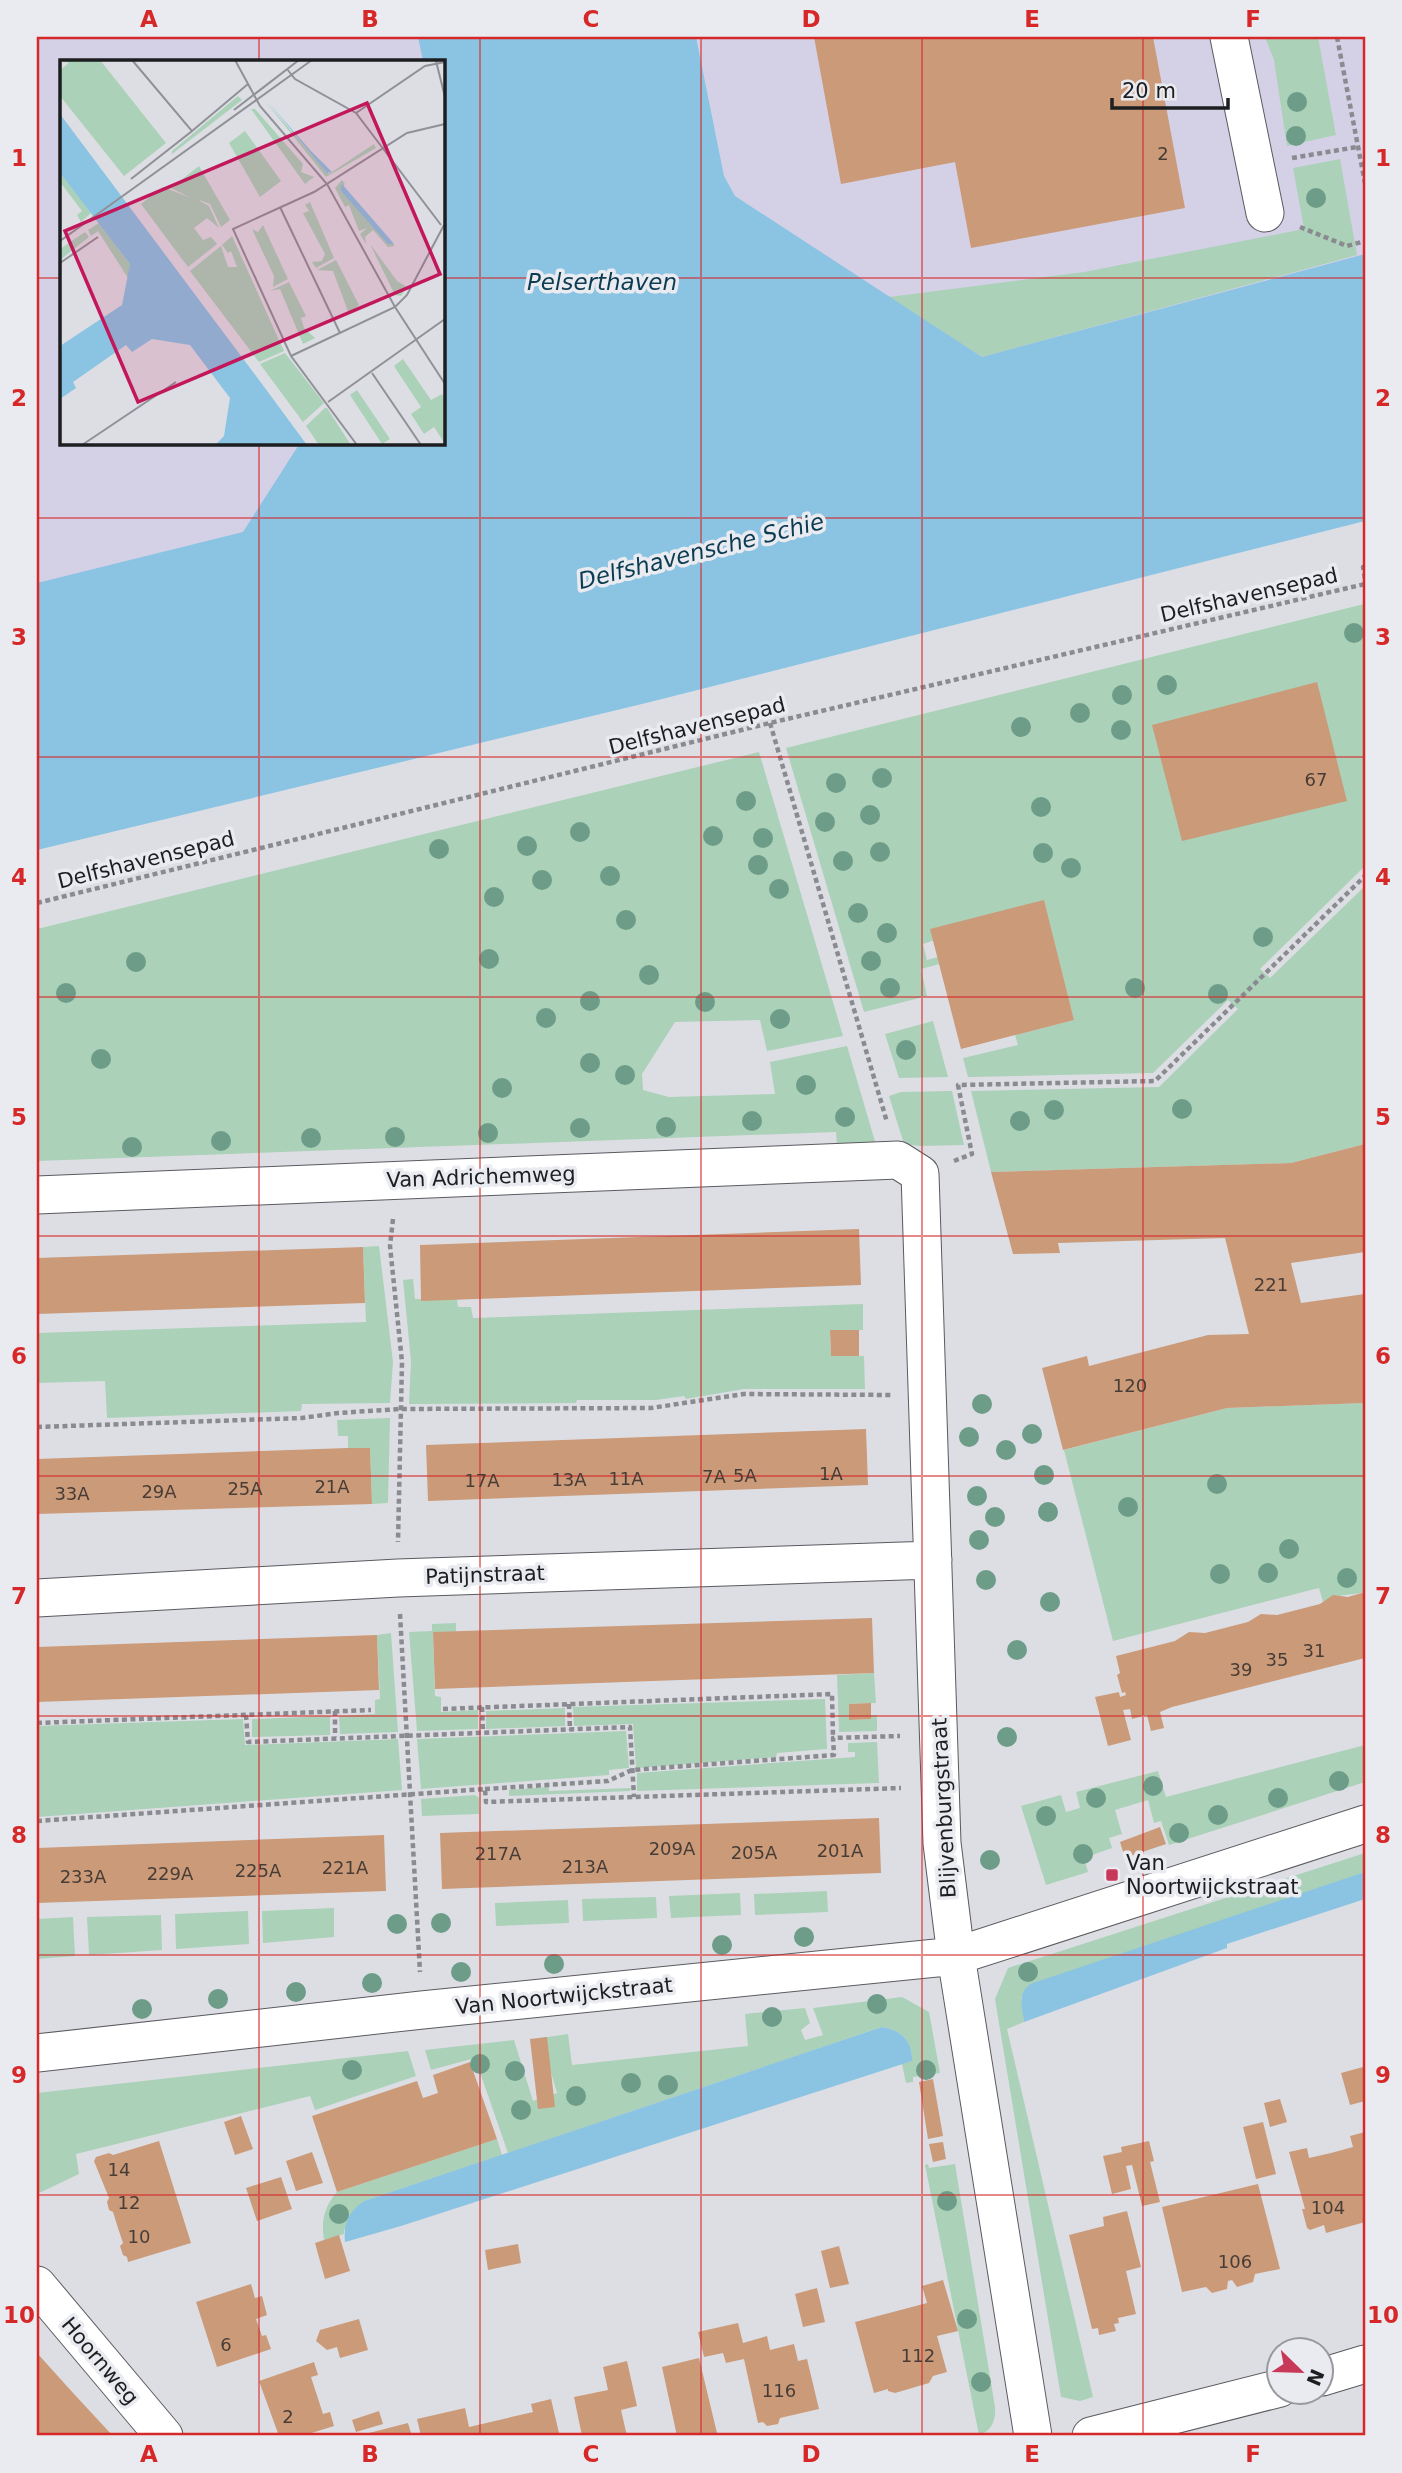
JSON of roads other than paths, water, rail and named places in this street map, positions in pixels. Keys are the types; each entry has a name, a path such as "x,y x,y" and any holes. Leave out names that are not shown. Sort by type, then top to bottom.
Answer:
{"street":[{"path":"1230,37 1265,213"},
{"name":"Van Adrichemweg","path":"37,1195 909,1167"},
{"name":"Blijvenburgstraat","path":"909,1167 926,1395 942,1843 956,1956 1033,2436"},
{"name":"Patijnstraat","path":"37,1598 398,1578 933,1560"},
{"name":"Van Noortwijckstraat","path":"37,2053 422,2010 956,1956 1365,1824"},
{"name":"Hoornweg","path":"37,2285 164,2436"},
{"path":"1336,2375 1364,2371"},
{"path":"1091,2436 1266,2391"}],"water":[{"path":"418,37 696,37 724,176 735,196 982,357 1365,254 1365,521 646,703 37,850 37,583 243,532 299,444 444,444 444,60 423,60"},
{"path":"1365,1872 1365,1899 1227,1944 1227,1948 1024,2022 1022,1997 1030,1984"},
{"path":"882,2027 895,2031 908,2042 912,2061 345,2242 348,2218 364,2201"}],"place":[{"name":"Van Noortwijckstraat","path":"1112,1875"}],"water label":[{"name":"Pelserthaven","path":"602,282"},
{"name":"Delfshavensche Schie","path":"701,551"}]}
